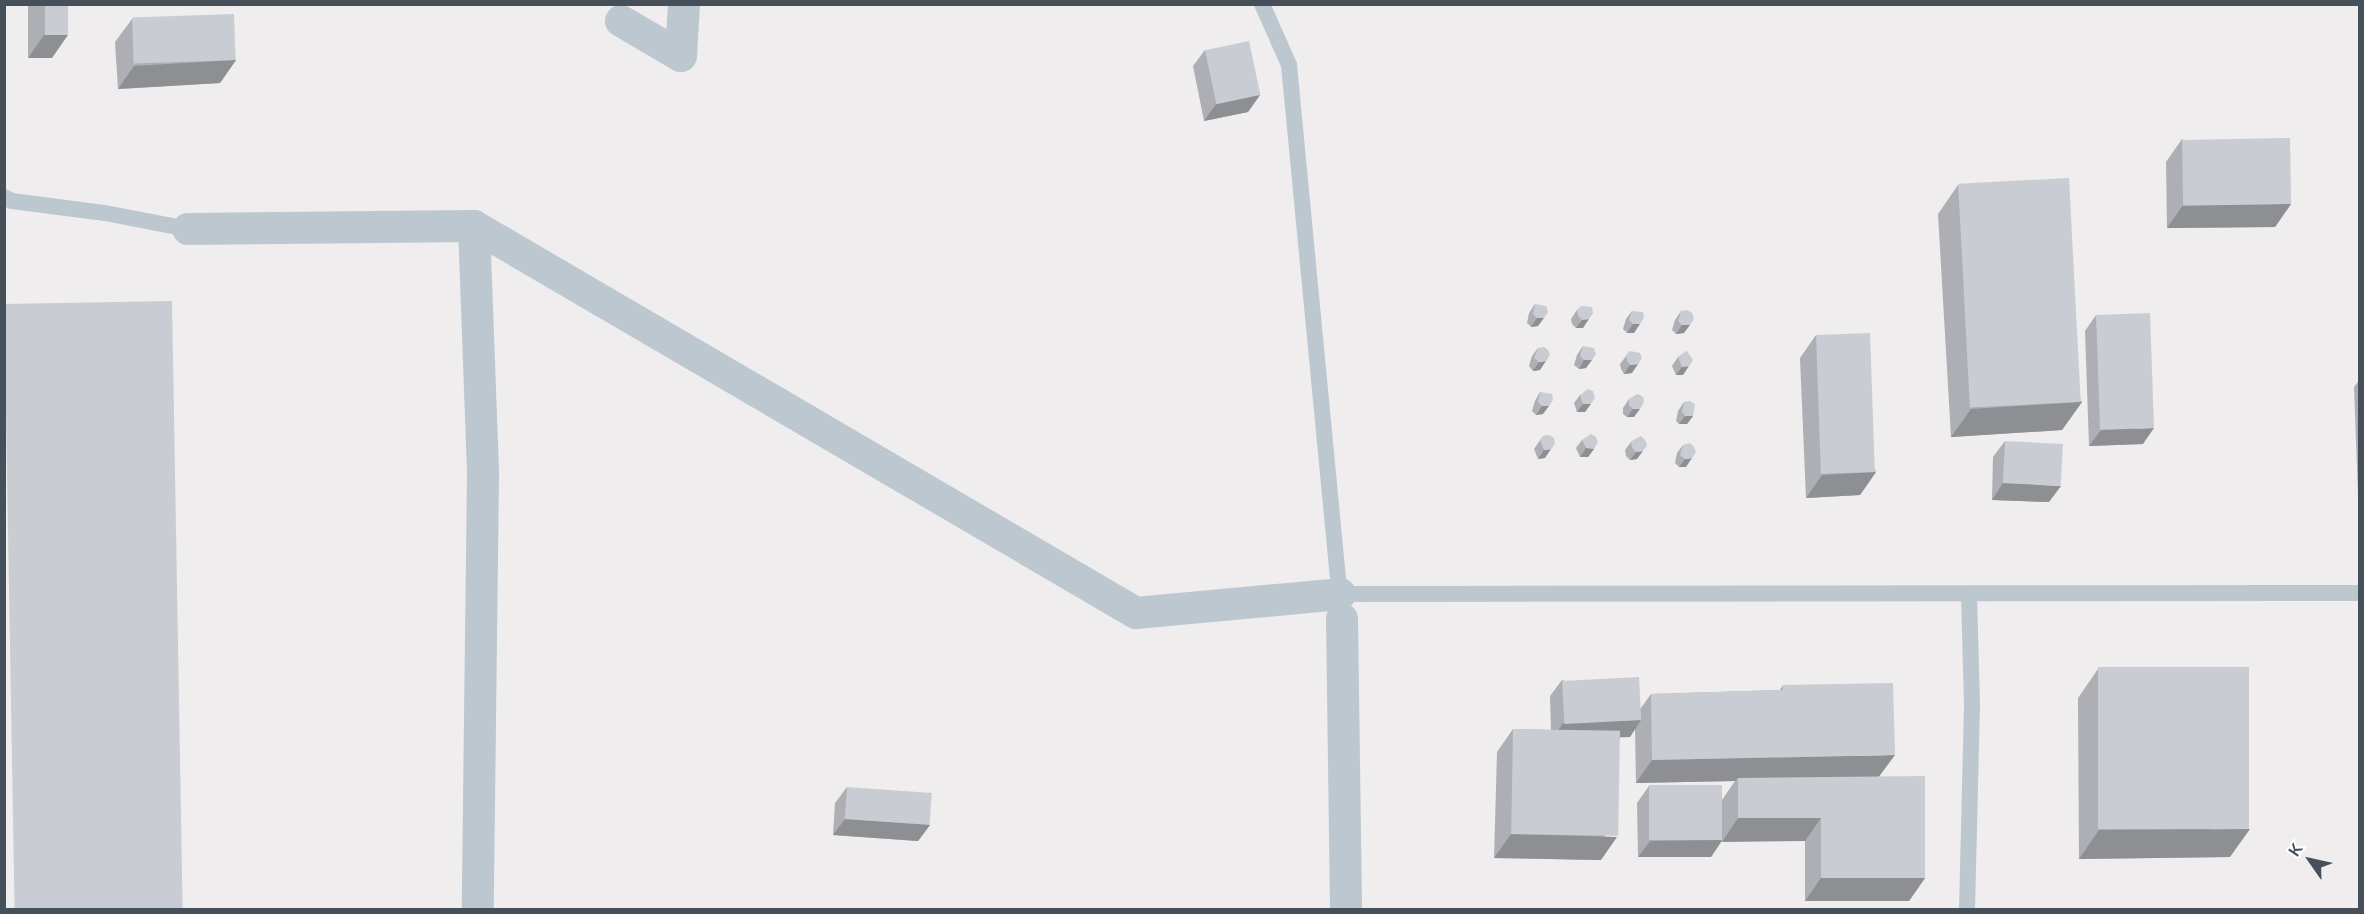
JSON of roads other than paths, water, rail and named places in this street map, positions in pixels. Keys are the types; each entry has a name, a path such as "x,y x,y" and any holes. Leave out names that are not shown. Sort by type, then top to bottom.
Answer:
{"street":[{"path":"621,21 681,56 684,4"},
{"path":"474,226 483,475 478,909"},
{"path":"188,229 474,226 1136,613 1341,606 1346,909"}],"lane":[{"path":"1262,4 1289,65 1341,606 1969,594 2360,594"},
{"path":"4,197 12,201 105,213 188,229"},
{"path":"1967,909 1972,704 1969,594"}]}
